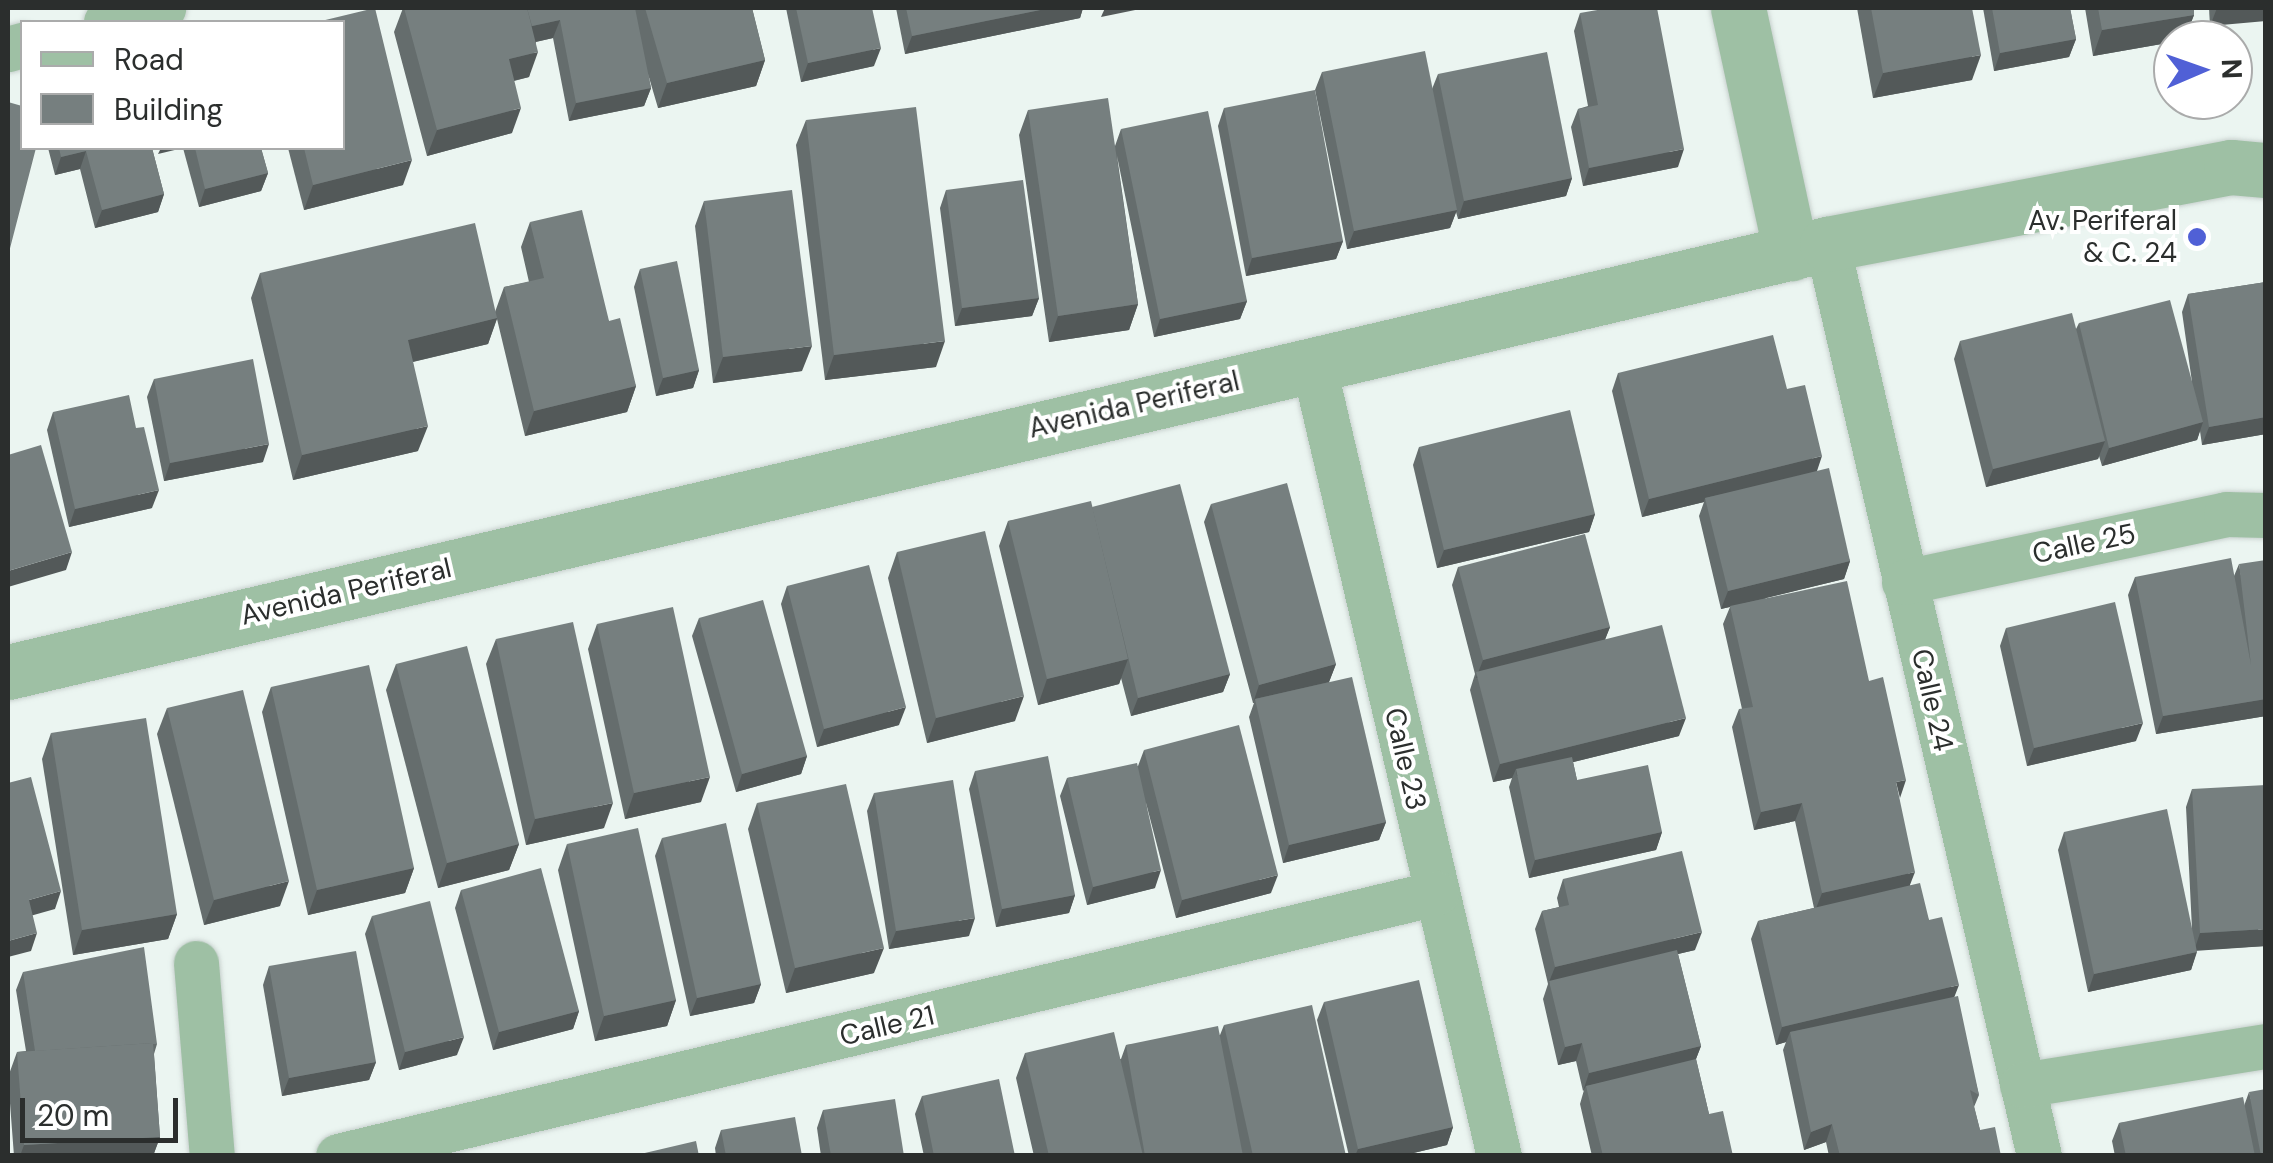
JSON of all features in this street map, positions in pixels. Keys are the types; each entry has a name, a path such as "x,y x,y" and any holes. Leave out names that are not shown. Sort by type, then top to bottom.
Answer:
{"street":[{"path":"114,20 163,8"},
{"path":"1738,8 1809,249"},
{"name":"Avenida Periferal","path":"8,672 1312,362 1809,249 2231,167 2266,170"},
{"name":"Calle 24","path":"1809,249 1904,582 2038,1156"},
{"name":"Calle 23","path":"1312,362 1498,1156"},
{"name":"Calle 25","path":"1904,582 2226,514 2266,516"},
{"name":"Calle 21","path":"338,1156 1436,893"},
{"path":"196,962 212,1156"},
{"path":"2022,1085 2266,1046"}],"building":[{"path":"375,8 412,160 313,185 304,150 345,150 345,20 325,20"},
{"path":"404,8 527,8 538,52 509,59 521,108 437,130"},
{"path":"527,8 635,8 651,88 576,103 560,20 532,26"},
{"path":"645,8 752,8 765,60 667,83"},
{"path":"796,8 872,8 881,48 808,63"},
{"path":"906,8 1050,8 912,36"},
{"path":"1609,8 1657,8 1684,149 1589,168 1578,109 1598,105 1580,13"},
{"path":"1871,8 1972,8 1981,55 1883,73"},
{"path":"1992,8 2070,8 2076,39 2000,53"},
{"path":"2098,8 2194,8 2194,15 2102,30"},
{"path":"1425,51 1457,210 1354,231 1322,72"},
{"path":"1547,52 1572,178 1464,201 1438,74"},
{"path":"1315,90 1343,241 1252,258 1224,108"},
{"path":"1108,98 1138,304 1058,316 1028,110"},
{"path":"8,102 20,105 20,150 35,150 8,256"},
{"path":"916,107 945,341 834,355 806,120"},
{"path":"1208,111 1247,301 1160,319 1121,129"},
{"path":"59,150 153,150 164,194 102,210 86,151 61,157"},
{"path":"195,150 262,150 268,173 205,189"},
{"path":"1023,180 1039,298 962,308 946,190"},
{"path":"792,190 812,346 723,357 704,201"},
{"path":"582,210 609,321 620,318 636,386 534,411 504,287 544,278 530,222"},
{"path":"475,223 497,318 408,340 428,426 302,455 260,273"},
{"path":"677,261 699,370 663,378 640,269"},
{"path":"2266,282 2266,417 2209,427 2188,294"},
{"path":"2170,300 2203,422 2109,448 2079,323"},
{"path":"2072,313 2105,441 1993,469 1960,341"},
{"path":"1773,335 1787,389 1805,385 1822,456 1649,499 1618,373"},
{"path":"253,359 269,444 170,463 154,379"},
{"path":"129,395 136,428 144,427 159,490 75,509 53,412"},
{"path":"1570,410 1595,514 1444,550 1419,447"},
{"path":"41,445 72,552 8,571 8,455"},
{"path":"1829,468 1850,561 1728,591 1705,498"},
{"path":"1287,483 1336,664 1259,685 1211,504"},
{"path":"1180,484 1230,674 1138,698 1092,507"},
{"path":"1091,501 1128,659 1047,679 1008,521"},
{"path":"985,531 1024,696 936,718 897,552"},
{"path":"1585,534 1610,627 1483,660 1458,567"},
{"path":"2231,558 2251,665 2239,564 2266,560 2266,699 2163,716 2135,577"},
{"path":"869,565 906,707 824,729 787,586"},
{"path":"1847,581 1869,681 1883,677 1906,780 1896,782 1915,872 1822,893 1802,803 1761,812 1739,709 1753,707 1730,606"},
{"path":"763,600 807,756 742,774 699,618"},
{"path":"2115,602 2143,723 2034,748 2006,628"},
{"path":"673,607 710,777 634,793 597,624"},
{"path":"573,622 613,803 535,819 496,639"},
{"path":"1662,625 1686,718 1500,764 1476,672"},
{"path":"467,646 519,844 447,863 396,664"},
{"path":"369,665 414,868 317,890 271,687"},
{"path":"1352,677 1386,822 1289,845 1255,699"},
{"path":"243,690 289,881 214,900 167,708"},
{"path":"146,718 177,914 82,930 51,733"},
{"path":"1239,725 1278,875 1182,900 1144,750"},
{"path":"1048,756 1075,895 1002,909 975,771"},
{"path":"1572,757 1577,780 1648,765 1662,832 1535,860 1516,769"},
{"path":"1137,763 1161,870 1093,887 1067,778"},
{"path":"31,777 61,891 29,900 37,933 8,941 8,783"},
{"path":"953,780 975,918 896,931 874,793"},
{"path":"846,784 884,948 795,968 757,803"},
{"path":"2266,785 2266,929 2200,933 2192,789"},
{"path":"2167,809 2197,952 2094,974 2064,832"},
{"path":"726,823 761,984 697,998 662,838"},
{"path":"638,828 676,1000 604,1016 567,844"},
{"path":"1682,851 1702,932 1555,967 1542,911 1569,905 1563,879"},
{"path":"541,868 579,1011 499,1032 461,890"},
{"path":"1920,883 1929,920 1942,917 1959,985 1782,1027 1758,921"},
{"path":"430,901 464,1037 405,1052 372,916"},
{"path":"144,947 157,1044 35,1051 23,972"},
{"path":"1677,950 1701,1046 1589,1073 1582,1043 1565,1047 1549,981"},
{"path":"356,951 376,1062 289,1078 269,966"},
{"path":"1419,980 1453,1127 1358,1149 1324,1002"},
{"path":"1958,996 1979,1095 1970,1090 1980,1130 1995,1127 2001,1156 1840,1156 1832,1124 1811,1132 1790,1032"},
{"path":"1312,1005 1346,1156 1253,1156 1224,1025"},
{"path":"1218,1026 1243,1156 1145,1156 1126,1045"},
{"path":"1114,1032 1143,1156 1049,1156 1025,1053"},
{"path":"153,1043 160,1137 24,1145 17,1052"},
{"path":"1696,1059 1709,1114 1723,1111 1733,1156 1603,1156 1586,1086"},
{"path":"999,1079 1015,1156 934,1156 922,1096"},
{"path":"2266,1089 2266,1156 2261,1156 2249,1092"},
{"path":"2243,1097 2255,1156 2126,1156 2119,1123"},
{"path":"895,1099 904,1156 831,1156 823,1110"},
{"path":"795,1117 802,1156 726,1156 721,1130"},
{"path":"696,1141 699,1156 632,1156"}],"place":[{"name":"Av. Periferal & C. 24","path":"2197,237"}]}
